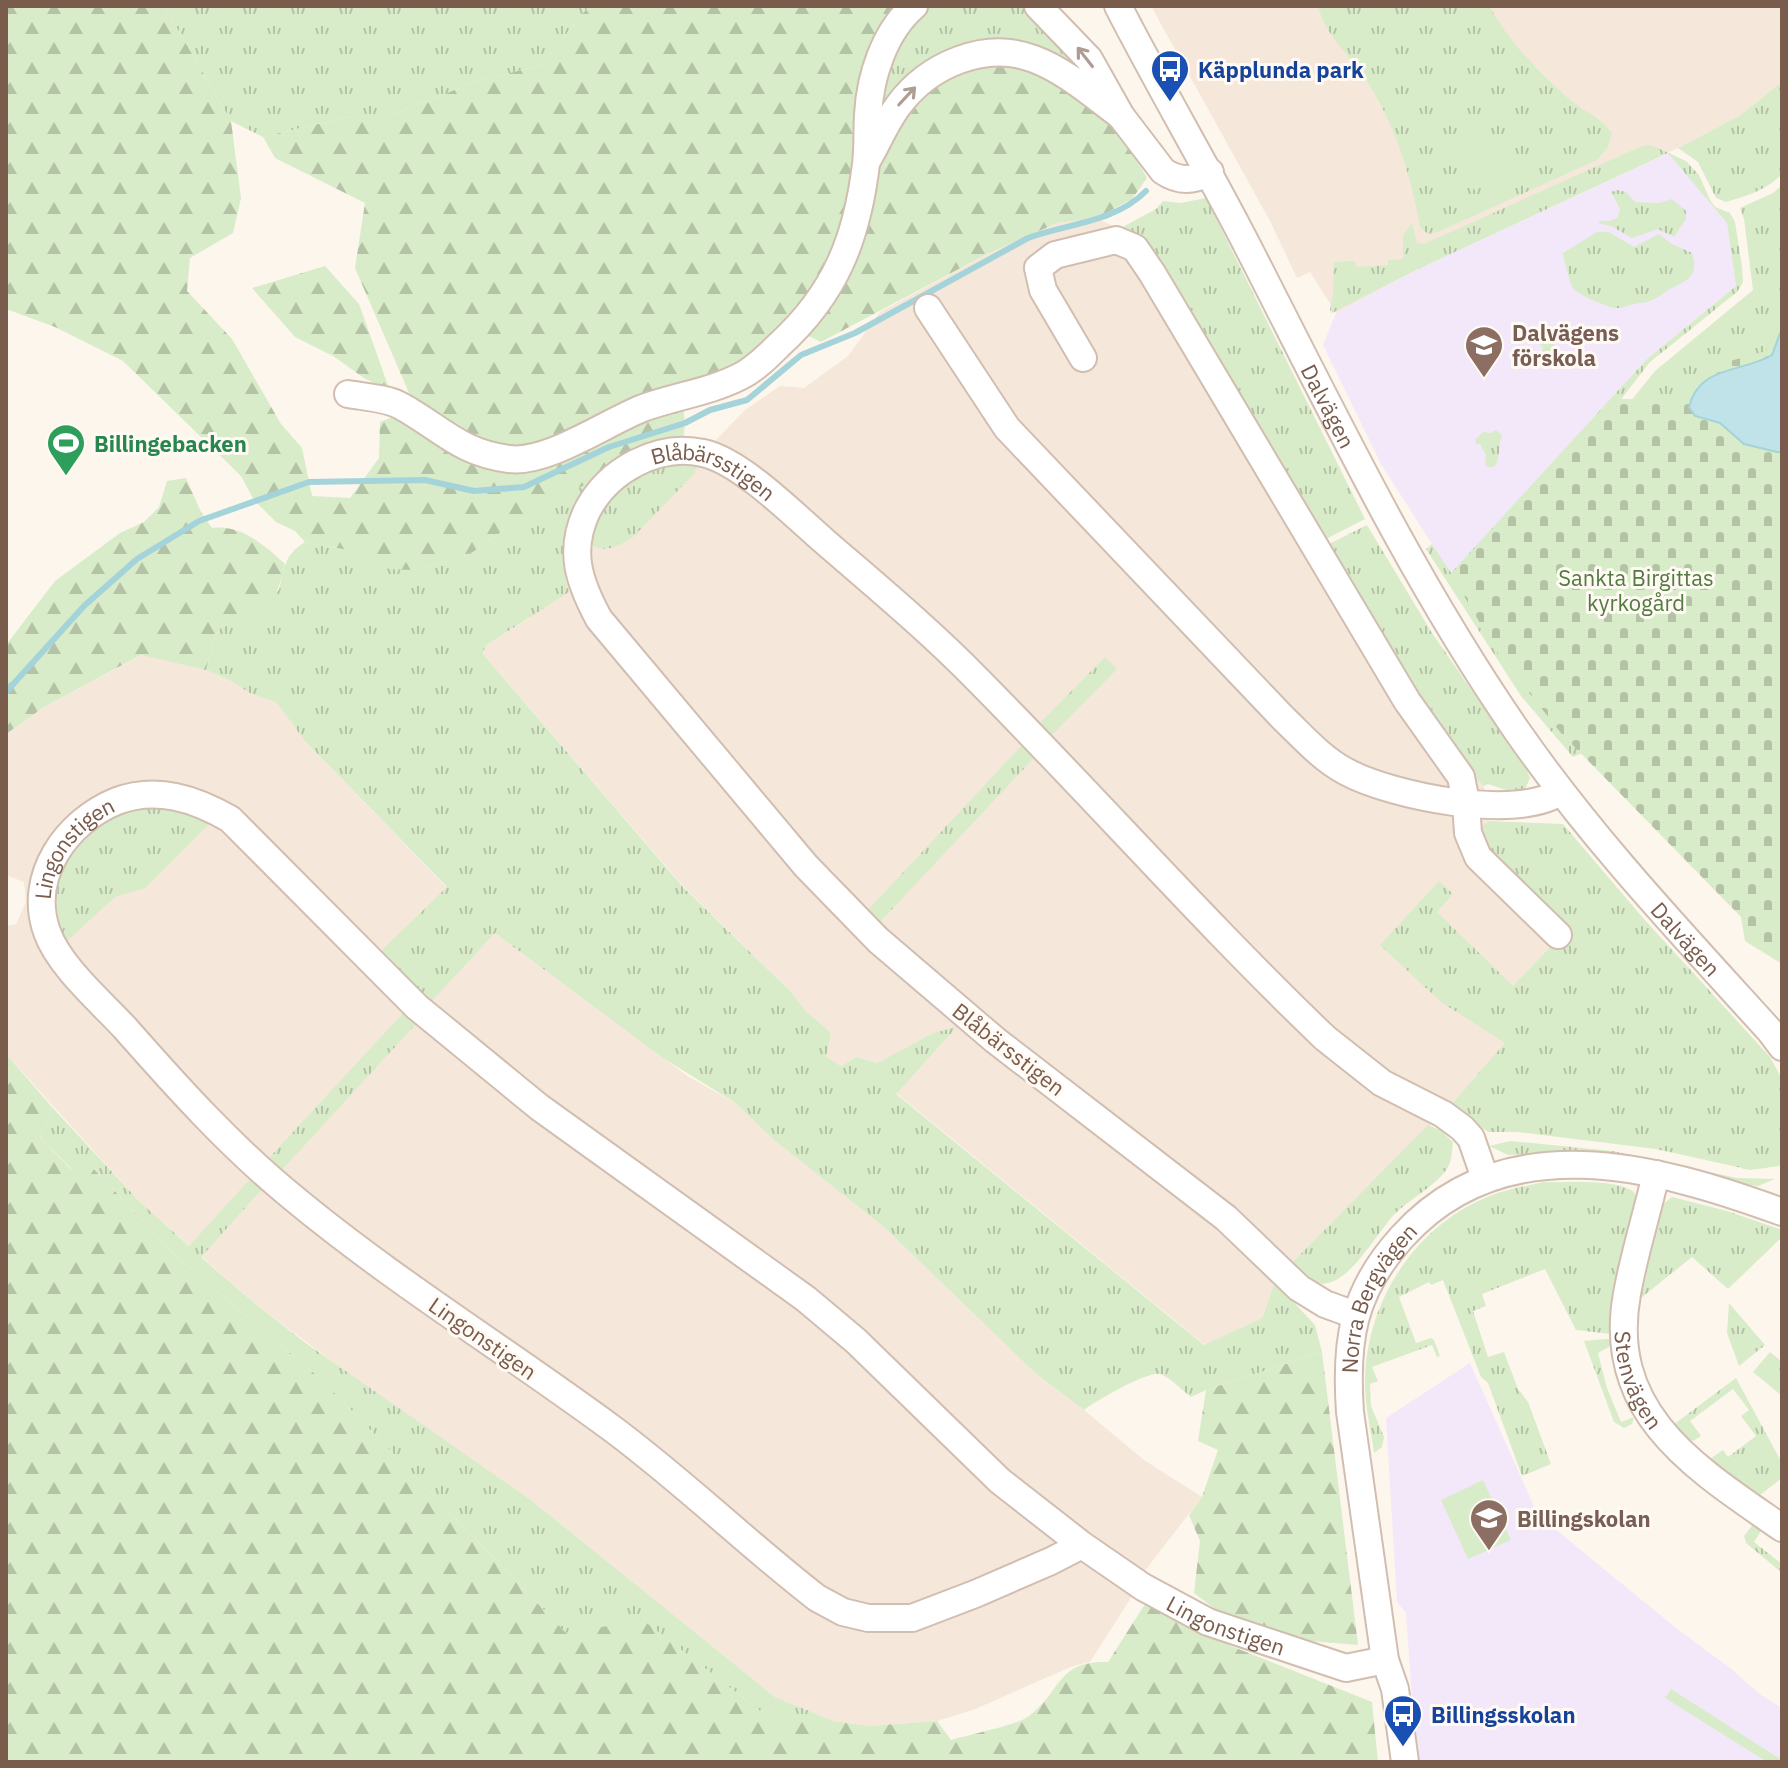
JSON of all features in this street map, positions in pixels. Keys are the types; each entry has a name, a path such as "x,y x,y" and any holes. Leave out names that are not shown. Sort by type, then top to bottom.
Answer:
{"street":[{"path":"348,394 399,404 459,445 512,460 543,457 622,417 709,390 744,375 799,327 837,274 856,219 867,162 868,113 876,71 891,33 914,6"},
{"path":"1038,6 1089,59 1121,116 1157,165 1172,177 1198,179 1210,172"},
{"name":"Dalvägen","path":"1118,6 1210,172 1348,446 1433,601 1561,791 1672,925 1782,1047"},
{"path":"867,162 898,106 922,80 947,64 971,56 998,52 1032,58 1059,71 1121,116"},
{"path":"1083,358 1043,290 1038,268 1055,255 1116,240 1135,248 1152,273 1407,701 1461,777 1468,833 1478,857 1558,935"},
{"path":"928,308 1007,428 1315,749 1349,773 1408,795 1521,805 1549,800 1561,791"},
{"name":"Blåbärsstigen","path":"1355,1315 1325,1304 1299,1288 1226,1218 923,981 856,919 806,866 599,619 585,594 578,570 581,523 604,488 620,472 639,461 684,451 705,453 717,458 756,483 888,596 977,679 1325,1038 1382,1083 1443,1114 1462,1128 1471,1138 1485,1178"},
{"name":"Lingonstigen","path":"1082,1545 975,1594 912,1618 868,1618 843,1612 817,1598 610,1427 348,1242 242,1153 180,1090 70,968 53,944 47,931 42,901 43,886 57,850 84,819 121,800 138,796 156,794 191,800 230,819 417,1007 539,1107 806,1299 856,1341 1000,1481 1082,1545 1143,1587 1208,1622 1346,1668 1385,1660"},
{"name":"Norra Bergvägen","path":"1405,1762 1395,1689 1385,1660 1350,1412 1349,1344 1355,1315 1378,1268 1416,1221 1448,1196 1485,1178 1537,1165 1607,1166 1656,1174 1782,1212"},
{"name":"Stenvägen","path":"1656,1174 1626,1296 1626,1352 1632,1379 1650,1418 1671,1443 1782,1528"}],"shaded area":[{"name":"Käpplunda park","path":"1151,6 1782,6 1782,82 1739,116 1678,148 1416,270 1336,313 1310,272 1297,278 1270,221"},
{"name":"Dalvägens förskola","path":"1669,153 1727,223 1736,286 1647,359 1451,574 1381,464 1323,345 1336,313 1416,270"},
{"path":"1097,218 1119,229 1460,764 1484,786 1490,821 1482,827 1566,931 1506,1044 1451,1105 1275,1282 1262,1318 1205,1345 896,1093 956,1028 933,1033 877,1063 856,1057 841,1066 825,1057 831,1033 683,886 483,654 485,646 528,619 565,577 575,515 683,443 714,442 745,410 780,386 804,388 848,356 880,312 987,254 1057,223"},
{"path":"142,655 206,670 277,703 304,740 447,888 431,1001 495,933 689,1077 734,1102 774,1140 885,1228 1035,1373 1144,1460 1202,1497 1147,1568 1090,1662 1073,1666 973,1710 937,1721 869,1726 834,1721 775,1697 531,1500 361,1383 253,1302 140,1202 6,1054 6,926 16,924 26,902 24,882 6,875 6,734 44,707"},
{"name":"Billingskolan","path":"1470,1363 1538,1515 1676,1628 1782,1708 1782,1762 1420,1762 1414,1728 1406,1613 1397,1602 1386,1418"}],"green space":[{"path":"6,6 164,6 231,121 241,198 233,233 190,258 187,291 232,339 281,424 302,448 312,496 350,498 379,458 380,422 400,414 476,465 605,432 683,405 683,443 639,452 529,518 514,523 473,552 452,560 412,570 389,569 348,550 305,542 295,531 276,522 254,500 241,476 123,361 55,327 6,309"},
{"path":"164,6 589,6 541,65 475,82 391,115 356,115 263,137 231,121"},
{"path":"589,6 902,6 828,276 740,369 535,451 486,447 418,406 409,393 355,268 365,203 275,158 263,137 356,115 391,115 475,82 541,65"},
{"path":"926,6 1030,6 1096,82 877,132 877,107 893,48"},
{"path":"1318,6 1489,6 1514,43 1535,66 1568,98 1601,121 1612,133 1608,147 1597,160 1428,234 1420,227 1407,171 1387,117 1362,73 1333,37"},
{"path":"994,59 1048,73 1109,120 1127,143 1147,178 1132,199 1097,218 1057,223 987,254 821,342 802,333 877,175 900,115 917,92"},
{"path":"1782,82 1782,174 1749,195 1726,202 1716,198 1698,162 1678,148 1739,116"},
{"path":"1480,120 1507,172 1474,190 1447,138"},
{"path":"1651,145 1686,161 1699,175 1715,207 1730,213 1735,222 1743,282 1737,292 1650,362 1602,424 1582,753 1573,757 1521,696 1426,549 1432,544 1451,573 1647,359 1736,286 1727,223 1668,153 1416,270 1332,313 1334,262 1355,261 1356,267 1388,265 1388,260 1403,259 1403,235 1412,223 1417,243 1424,244 1642,146"},
{"path":"1782,185 1782,328 1772,355 1689,407 1622,412 1655,371 1753,290 1740,208 1773,193"},
{"path":"1611,192 1626,192 1635,202 1659,203 1672,199 1686,211 1686,219 1674,237 1658,229 1632,238 1611,226 1598,223 1618,217 1620,209"},
{"path":"1206,198 1365,519 1322,541 1119,229 1156,209 1163,201 1181,203"},
{"path":"1597,232 1609,232 1634,247 1659,234 1692,253 1694,270 1687,279 1651,301 1620,308 1602,304 1573,288 1563,253"},
{"path":"325,266 359,304 390,391 295,337 252,288"},
{"name":"Sankta Birgittas kyrkogård","path":"1782,311 1782,964 1745,941 1741,917 1561,733 1499,655 1451,574 1611,399 1683,399 1709,367 1766,351"},
{"path":"1542,330 1558,331 1554,341 1554,360 1550,364 1544,363 1540,357 1543,348 1537,340"},
{"path":"1496,430 1502,435 1498,460 1494,467 1488,467 1480,444 1475,444 1476,439 1483,432"},
{"path":"668,466 697,466 694,474 633,537 606,549 590,544 600,515 617,493 640,477"},
{"path":"610,468 565,578 569,592 485,646 483,654 683,887 831,1033 826,1057 841,1066 856,1057 877,1063 933,1033 957,1027 896,1094 1204,1345 1262,1318 1275,1282 1315,1325 1322,1352 1191,1397 1168,1378 1154,1374 1122,1387 1084,1410 1035,1373 885,1228 774,1140 734,1102 663,1058 495,933 431,1002 379,953 447,887 304,740 277,703 206,670 215,636 221,627 279,590 289,557 305,542 348,550 412,570 473,552 514,523 529,518"},
{"path":"186,478 212,528 242,533 260,543 285,564 272,601 249,621 221,627 215,636 206,670 141,655 44,707 6,734 6,645 55,581 120,533 144,522 159,507 167,481"},
{"path":"1367,525 1432,633 1526,769 1530,778 1525,789 1484,786 1460,764 1325,546"},
{"path":"1105,657 1117,669 1050,737 1038,725"},
{"path":"1022,745 1034,758 879,923 867,911"},
{"path":"162,808 189,811 211,822 145,888 115,897 66,942 59,920 59,879 77,844 110,818 131,810"},
{"path":"1490,821 1563,824 1643,918 1770,1057 1782,1079 1782,1158 1779,1166 1751,1170 1656,1149 1517,1132 1488,1132 1451,1105 1505,1043 1441,1002 1380,945 1439,881 1453,894 1437,912 1513,986 1566,931 1479,840 1482,826"},
{"path":"404,1012 416,1024 281,1171 268,1159"},
{"path":"6,1054 52,1107 40,1138 71,1169 89,1164 178,1258 323,1381 566,1633 643,1620 760,1711 830,1727 834,1721 869,1726 937,1721 951,1740 1023,1719 1040,1706 1069,1672 1078,1666 1108,1662 1147,1601 1231,1646 1372,1702 1378,1762 6,1762"},
{"path":"52,1107 140,1202 189,1246 250,1179 262,1189 201,1257 307,1344 531,1500 775,1697 834,1721 830,1728 760,1711 644,1621 566,1633 323,1381 178,1258 89,1164 72,1169 40,1138"},
{"path":"1428,1125 1440,1130 1453,1142 1448,1167 1436,1181 1392,1217 1355,1265 1337,1279 1323,1284 1308,1278 1291,1264"},
{"path":"1510,1141 1613,1151 1737,1178 1775,1179 1758,1186 1584,1152 1508,1155 1489,1146"},
{"path":"1544,1182 1618,1185 1635,1193 1637,1204 1615,1292 1611,1334 1576,1330 1545,1269 1482,1294 1486,1306 1473,1311 1488,1357 1504,1352 1518,1389 1528,1402 1551,1464 1522,1476 1488,1383 1481,1377 1443,1280 1431,1285 1429,1282 1399,1297 1416,1343 1431,1338 1440,1356 1437,1357 1432,1345 1372,1367 1378,1381 1370,1384 1371,1406 1384,1437 1382,1447 1374,1453 1365,1379 1368,1347 1376,1317 1389,1288 1426,1237 1450,1217 1478,1201"},
{"path":"1672,1197 1782,1230 1782,1237 1728,1289 1692,1257 1641,1298 1662,1205"},
{"path":"1729,1303 1765,1345 1739,1366 1727,1333"},
{"path":"1609,1339 1612,1345 1598,1353 1607,1388 1621,1422 1634,1417 1632,1424 1624,1428 1614,1422 1584,1341"},
{"path":"1322,1352 1358,1645 1275,1638 1219,1612 1194,1593 1200,1541 1189,1515 1202,1497 1218,1450 1198,1441 1206,1390"},
{"path":"1770,1352 1782,1362 1782,1396 1753,1372"},
{"path":"1736,1378 1782,1463 1782,1478 1760,1495 1710,1459 1723,1450 1728,1457 1756,1436 1741,1416 1749,1410 1733,1389 1690,1421 1701,1436 1693,1441 1682,1436 1673,1425"},
{"path":"1483,1480 1511,1540 1468,1559 1441,1500"},
{"path":"1754,1523 1762,1529 1754,1542 1782,1564 1782,1573 1746,1543 1744,1536"},
{"path":"1671,1689 1782,1762 1767,1762 1665,1698"}],"water":[{"path":"1782,328 1782,452 1777,452 1744,444 1720,423 1695,416 1689,407 1694,393 1712,377 1772,355"}],"waterway":[{"path":"6,692 84,606 137,559 199,521 309,482 425,480 474,491 524,487 609,447 685,423 710,410 747,400 801,355 855,333 1028,238 1105,216 1120,210 1146,191"}],"place":[{"name":"Käpplunda park","path":"1170,103"},
{"name":"Dalvägens förskola","path":"1484,379"},
{"name":"Billingebacken","path":"66,477"},
{"name":"Billingskolan","path":"1489,1552"},
{"name":"Billingsskolan","path":"1403,1748"}]}
